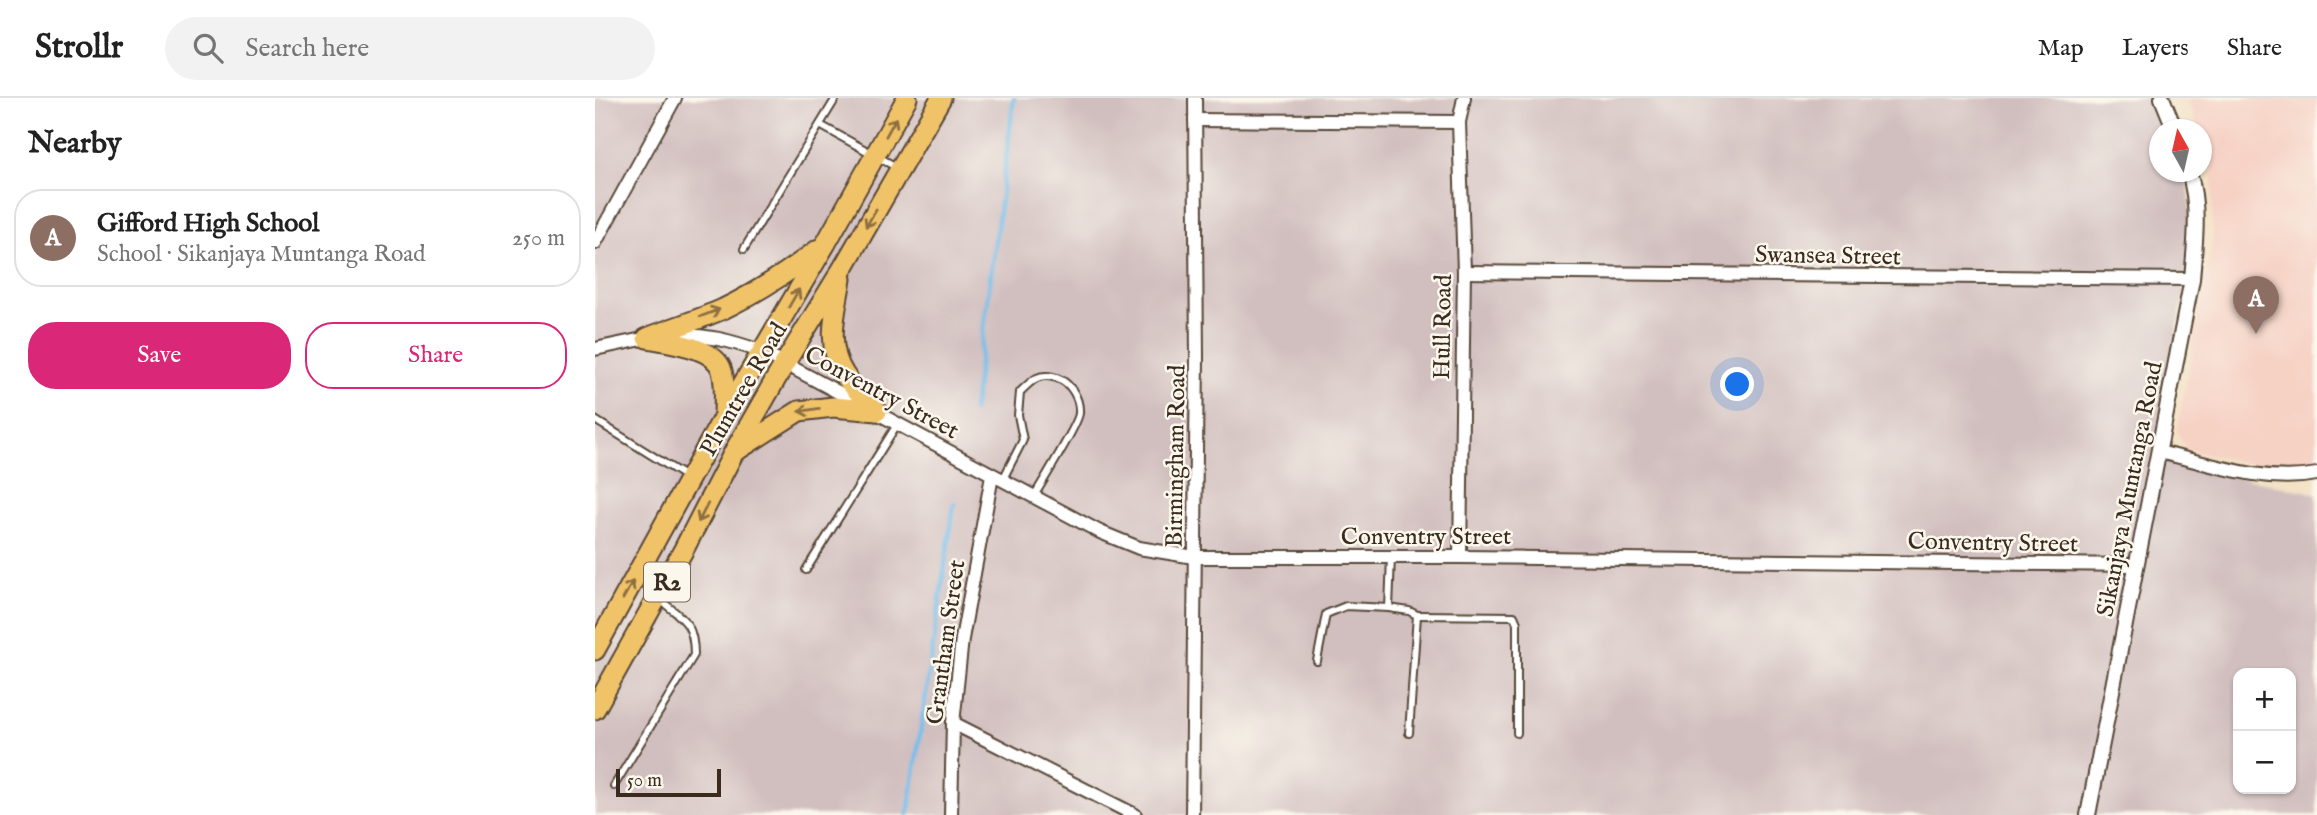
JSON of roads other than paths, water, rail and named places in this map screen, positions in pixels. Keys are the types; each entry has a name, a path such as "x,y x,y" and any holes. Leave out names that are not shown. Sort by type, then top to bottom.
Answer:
{"highway":[{"name":"Plumtree Road","path":"595,650 724,416 825,245 907,98"},
{"name":"Plumtree Road","path":"595,709 658,597 734,452 941,98"},
{"path":"647,338 722,309 755,292 825,245"},
{"path":"843,268 833,344 844,374 877,411"},
{"path":"647,338 698,350 714,358 722,369 724,416"},
{"path":"734,452 799,411 833,407 877,411"}],"street":[{"path":"595,243 675,98"},
{"name":"Birmingham Road","path":"1192,815 1197,358 1195,98"},
{"name":"Hull Road","path":"1460,557 1464,272 1459,122 1464,98"},
{"path":"2162,98 2171,119"},
{"path":"1195,120 1459,122"},
{"name":"Sikanjaya Muntanga Road","path":"2088,815 2192,279 2197,223 2196,193 2192,182"},
{"name":"Swansea Street","path":"1464,272 2192,279"},
{"name":"Conventry Street","path":"595,349 647,338 707,336 731,340 785,363 1100,532 1139,548 1194,557 1460,557 2137,565"},
{"path":"2159,453 2266,477 2317,474"},
{"name":"Grantham Street","path":"951,815 953,723 962,639 997,479"},
{"path":"953,723 1135,815"}],"lane":[{"path":"744,249 836,98"},
{"path":"820,125 899,169"},
{"path":"997,479 1023,440 1019,415 1020,392 1035,377 1048,374 1065,380 1076,395 1080,415 1033,498"},
{"path":"595,419 690,479"},
{"path":"806,570 898,424"},
{"path":"1389,608 1391,557"},
{"path":"614,786 694,655 694,633 658,597"},
{"path":"1317,661 1326,614 1346,606 1389,608 1417,615 1514,616 1517,623 1517,733"},
{"path":"1409,733 1417,615"}],"waterway":[{"path":"973,411 1014,98"},
{"path":"908,815 954,504"}],"place":[{"name":"Gifford High School","path":"2256,334"}]}
